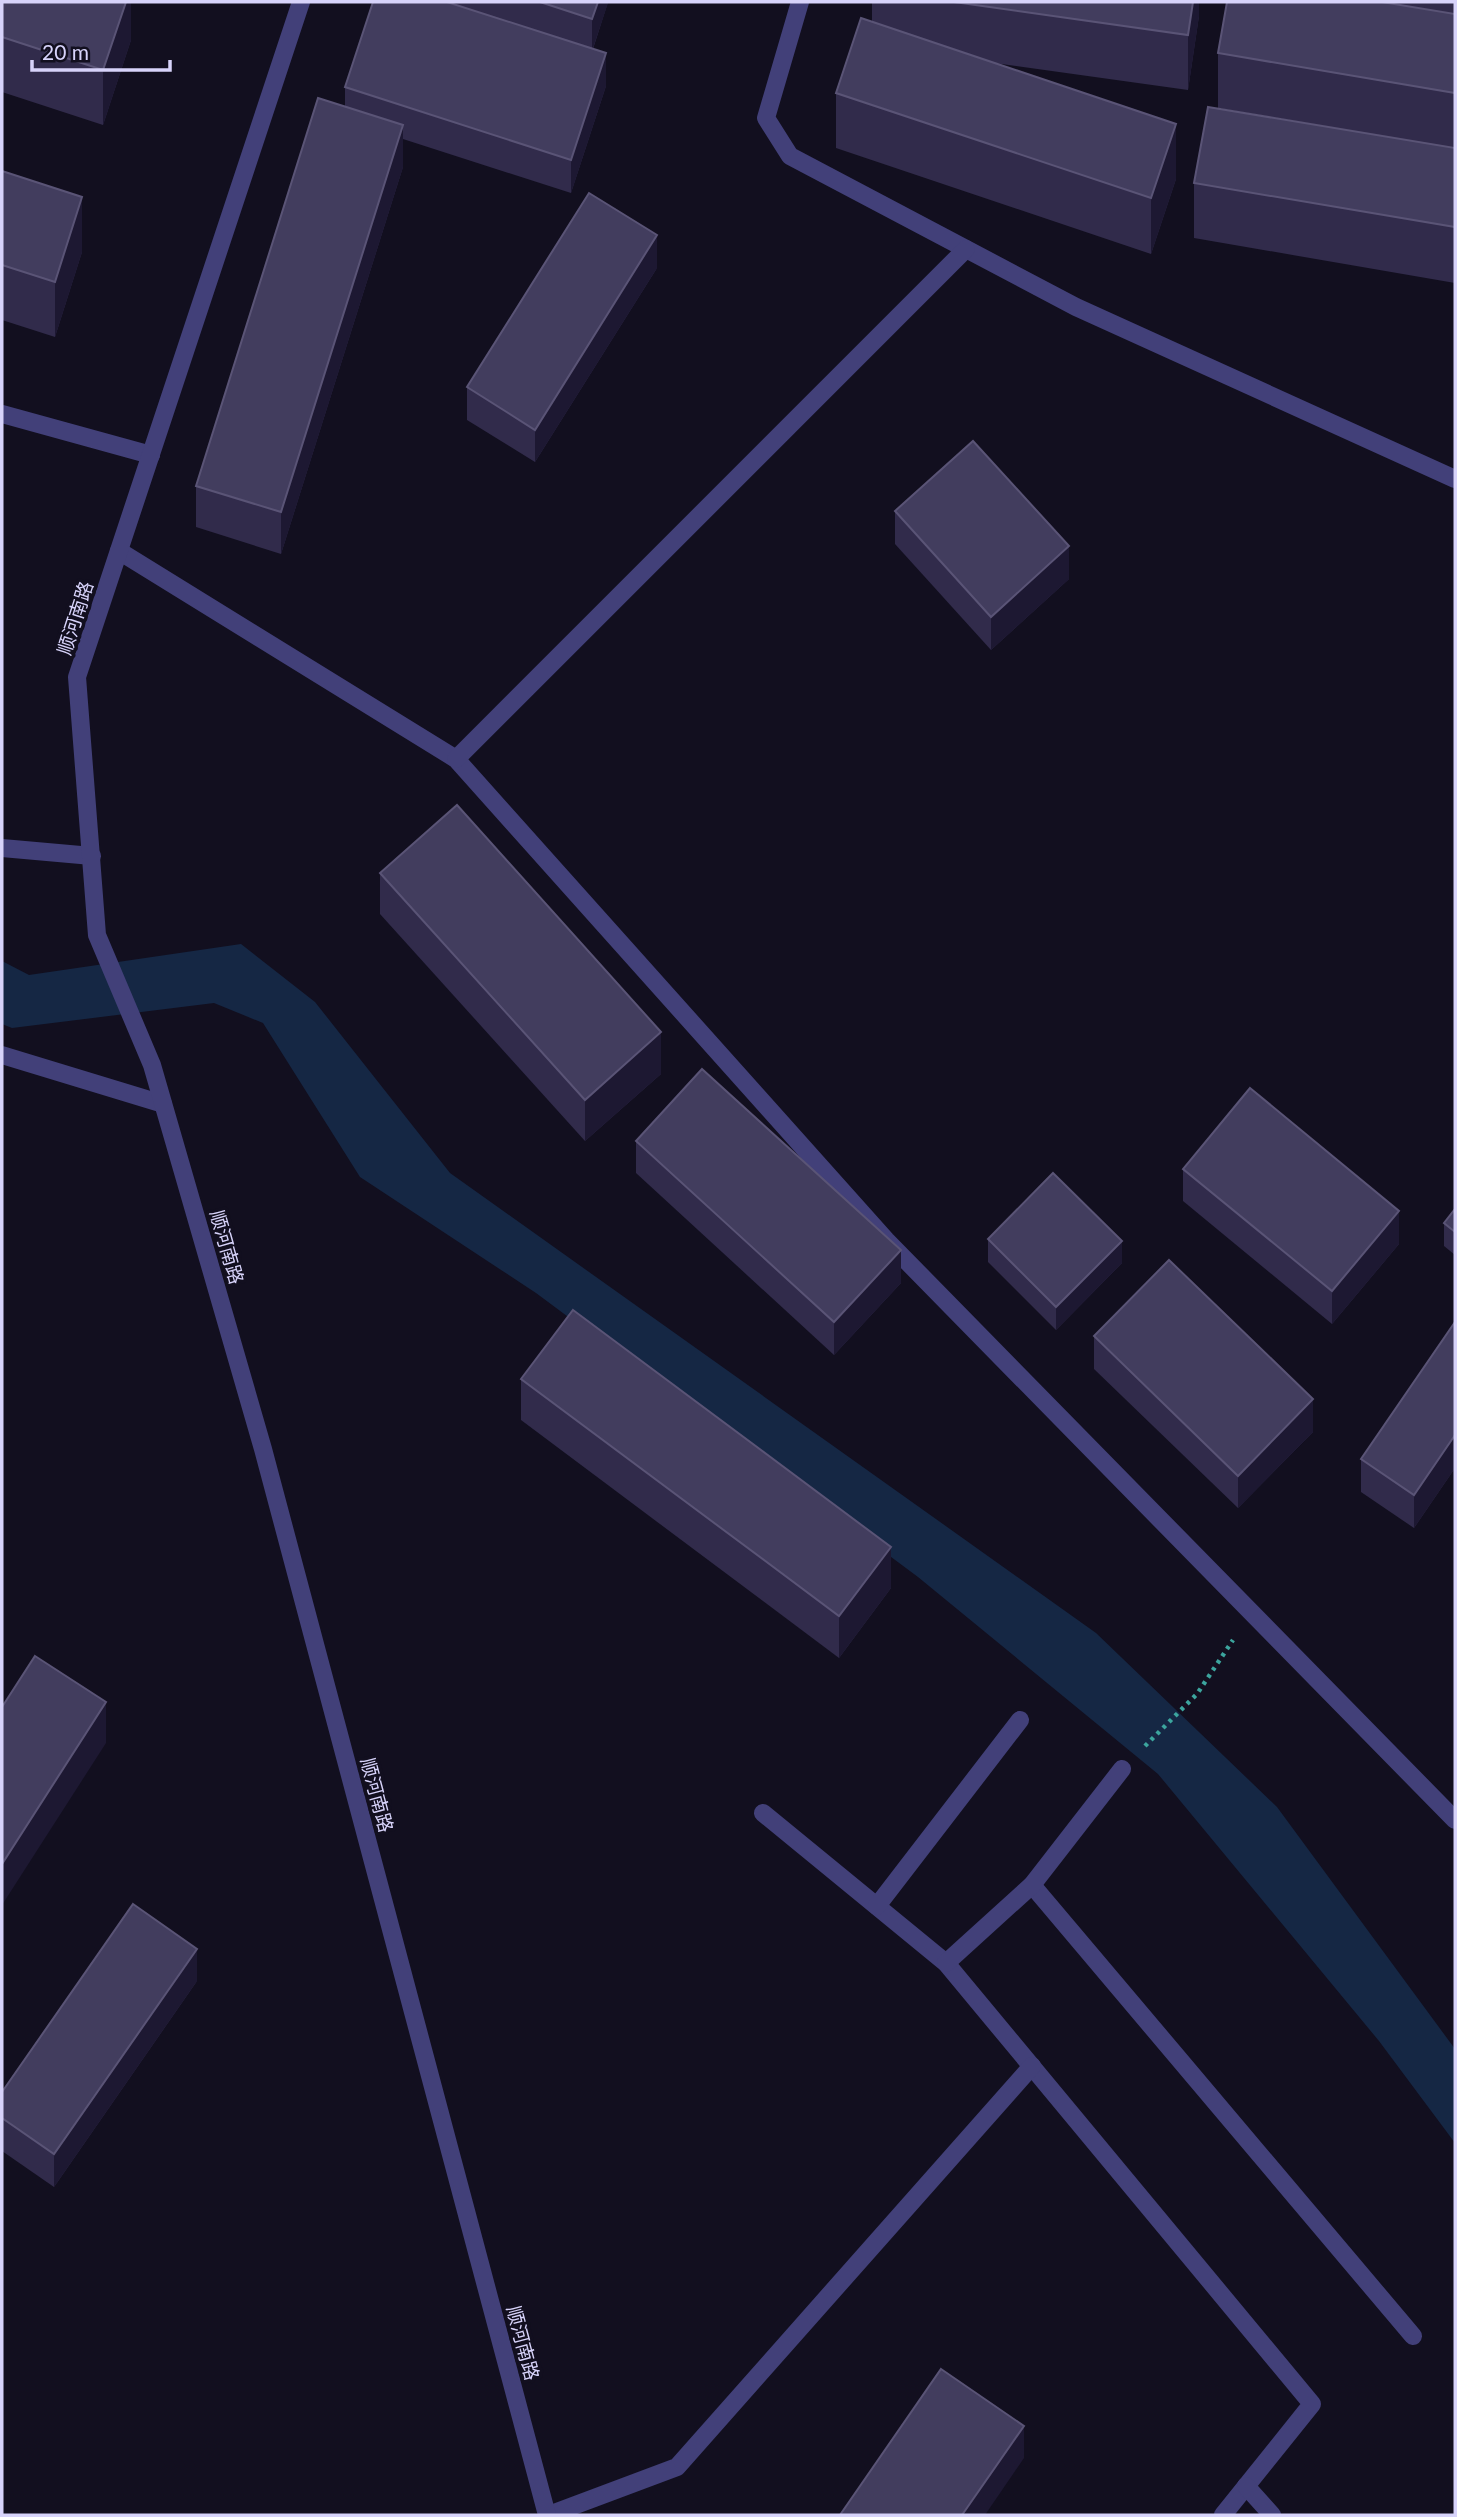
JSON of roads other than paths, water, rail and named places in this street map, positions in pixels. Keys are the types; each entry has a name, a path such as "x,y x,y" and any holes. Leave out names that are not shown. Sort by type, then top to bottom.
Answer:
{"street":[{"name":"顺河南路","path":"301,2 77,677 97,935 152,1065 267,1462 548,2515"},
{"path":"800,2 766,118 790,156 1076,307 1455,479"},
{"path":"456,759 966,249"},
{"path":"2,414 151,454"},
{"path":"119,551 456,759 886,1240 1455,1820"},
{"path":"2,848 92,856"},
{"path":"2,1055 163,1104"},
{"path":"877,1906 1020,1720"},
{"path":"946,1963 1032,1885 1122,1769"},
{"path":"763,1813 946,1963 1312,2404 1223,2515"},
{"path":"1032,1885 1413,2336"},
{"path":"548,2515 677,2467 1032,2066"},
{"path":"1246,2486 1272,2515"}],"water":[{"path":"241,944 315,1002 450,1173 1096,1633 1277,1807 1455,2049 1455,2143 1379,2041 1158,1774 918,1577 536,1293 360,1177 263,1023 214,1003 12,1028 2,1024 2,961 29,975"}]}
